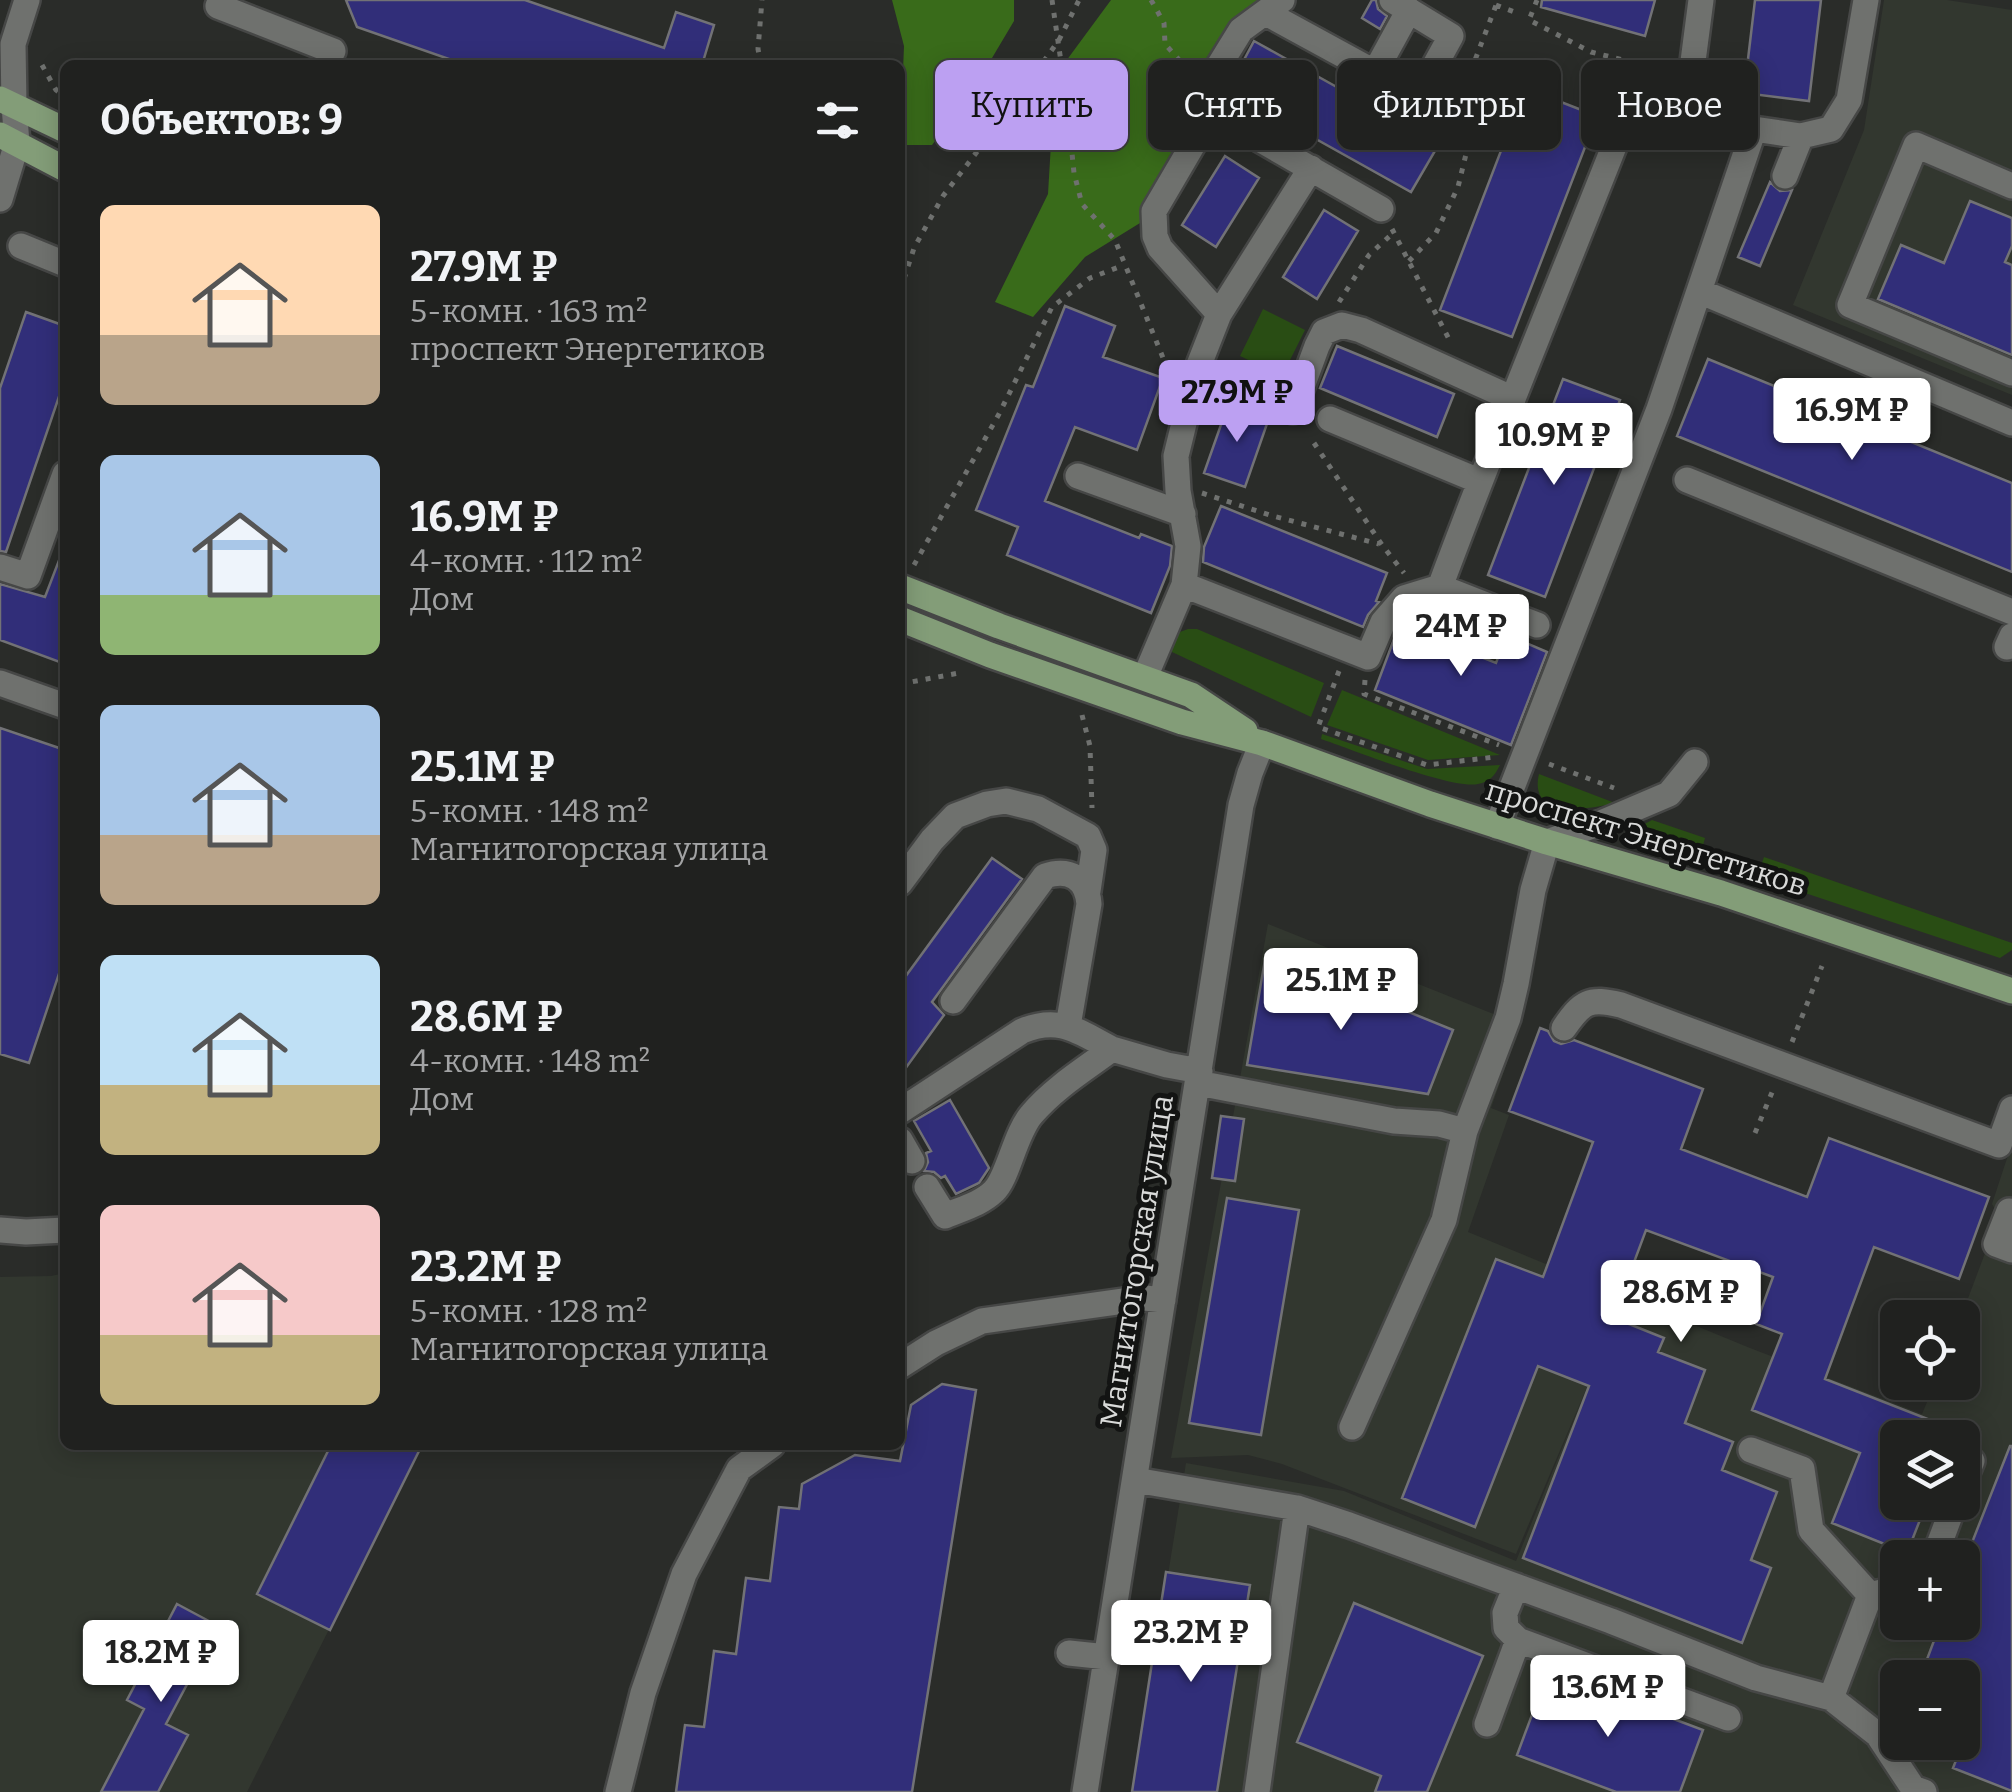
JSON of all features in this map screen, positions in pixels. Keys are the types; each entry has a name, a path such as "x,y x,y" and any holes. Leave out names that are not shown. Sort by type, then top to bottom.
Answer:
{"main road":[{"path":"5,108 60,128"},
{"path":"9,139 60,166"},
{"name":"проспект Энергетиков","path":"907,576 999,626 1191,695 1262,743"},
{"name":"проспект Энергетиков","path":"905,621 1182,722 1262,743 1497,826 1721,893 2012,991"}],"street":[{"path":"0,199 9,139 5,108 14,44 27,0"},
{"path":"1693,60 1702,0"},
{"path":"1758,130 1801,136 1832,129 1849,100 1866,0"},
{"path":"213,2 333,51"},
{"path":"1379,60 1400,5 1451,36 1438,60"},
{"path":"1222,60 1241,30 1274,6 1356,60"},
{"path":"1785,176 1801,136"},
{"path":"2012,186 1916,145 1850,305 2012,372"},
{"path":"1186,150 1154,211 1154,236 1160,248 1219,314"},
{"path":"1284,150 1382,208"},
{"path":"1430,590 1480,481 1613,150"},
{"path":"1497,826 1658,409 1747,150"},
{"path":"1145,677 1184,585 1188,546 1176,456 1198,370 1219,314 1311,168"},
{"path":"21,246 60,262"},
{"path":"1699,292 2012,423"},
{"path":"1198,370 1293,411 1324,332 1342,325 1513,399"},
{"path":"1330,419 1480,481"},
{"path":"1078,476 1180,502"},
{"path":"1687,480 2012,612"},
{"path":"0,567 28,576 60,488"},
{"path":"1184,585 1357,653 1404,598 1430,590 1537,624"},
{"path":"0,683 60,704"},
{"name":"Магнитогорская улица","path":"1085,1792 1241,806 1262,743"},
{"path":"1352,1427 1444,1220 1466,1132 1508,1018 1533,890 1547,842 1669,794 1694,762"},
{"path":"905,875 955,816 987,804 1006,801 1038,808 1088,836 1094,850 1089,904 1068,1026"},
{"path":"953,1001 1045,876 1058,872 1072,875 1088,891"},
{"path":"1564,1028 1587,1002 1602,1000 1621,1005 1998,1145 2012,1109"},
{"path":"905,1107 1022,1031 1052,1022 1068,1026 1112,1050 1199,1077 1394,1121 1439,1124 1466,1132"},
{"path":"927,1186 945,1216 997,1190 1029,1117 1049,1095 1112,1050"},
{"path":"2009,1211 1996,1244 2012,1250"},
{"path":"0,1230 60,1230"},
{"path":"905,1363 982,1321 1145,1298 1163,1300"},
{"path":"618,1792 643,1693 684,1574 739,1469 765,1450"},
{"path":"1751,1450 1802,1469 1811,1530 1870,1595"},
{"path":"1135,1480 1298,1508 1756,1678 1831,1698 1878,1735 1912,1788 1924,1792"},
{"path":"1258,1792 1298,1508"},
{"path":"1516,1586 1504,1613 1506,1628 1518,1640 1728,1718"},
{"path":"1870,1595 1880,1592"},
{"path":"1831,1698 1870,1595"},
{"path":"1487,1724 1518,1640"},
{"path":"1069,1653 1107,1657"}],"path":[{"path":"761,60 762,0"},
{"path":"1052,0 1074,173 1082,204 1114,240 1186,412"},
{"path":"905,276 914,248 944,196 1059,40 1079,0"},
{"path":"1151,0 1164,23 1165,44 1179,60"},
{"path":"1537,0 1529,20 1572,44 1628,60"},
{"path":"1496,5 1520,14"},
{"path":"38,53 45,73 60,93"},
{"path":"1409,262 1436,233 1458,186 1468,150"},
{"path":"1382,208 1472,381"},
{"path":"1324,332 1369,255 1394,232"},
{"path":"907,576 1052,308 1090,278 1124,264"},
{"path":"1293,411 1382,545 1430,590"},
{"path":"1180,502 1210,494 1273,516 1382,545"},
{"path":"1357,653 1318,728 1427,764 1523,754"},
{"path":"1357,653 1364,694 1651,801"},
{"path":"905,683 959,673"},
{"path":"1082,714 1092,771 1088,836"}],"shaded area":[{"path":"1884,0 1947,0 2012,10 2012,395 1793,305 1864,130"},
{"path":"1268,924 1521,1023 1491,1108 1509,1115 1468,1232 1922,1414 1928,1400 1980,1400 1980,1300 1967,1300 1999,1216 1992,1204 2012,1143 2012,1792 1133,1792 1186,1463 1344,1491 1516,1561 1590,1380 1516,1554 1282,1464 1248,1455 1171,1458"},
{"path":"60,1274 60,1450 419,1450 247,1792 0,1792 0,1277"}],"green space":[{"path":"892,0 1014,0 1014,21 991,60 935,60 932,145 905,145 904,46"},
{"path":"1111,0 1268,0 1233,60 1148,60 1148,150 1181,150 1140,223 1085,257 1033,317 995,302 1048,194 1051,150 1128,150 1128,60 1067,60"},
{"path":"1263,309 1305,330 1282,376 1240,356"},
{"path":"1188,629 1197,629 1324,683 1311,717 1172,652 1172,638"},
{"path":"1342,690 1500,755 1428,760 1327,725"},
{"path":"1322,734 1427,769 1500,765 1486,782 1447,781 1321,739"},
{"path":"1539,774 1615,803 1577,809 1551,805 1538,789"},
{"path":"1652,820 1705,838 1699,859 1640,841 1637,828"},
{"path":"1764,857 2012,943 2012,950 2000,958 1757,877"}],"building":[{"path":"346,0 525,0 664,48 676,12 714,25 704,60 452,60 357,27"},
{"path":"1372,0 1387,16 1380,29 1362,18"},
{"path":"1542,0 1655,0 1645,36 1541,7"},
{"path":"1755,0 1821,0 1809,101 1758,95 1758,60 1748,60"},
{"path":"1254,41 1288,60 1244,60"},
{"path":"1317,76 1337,87 1337,150 1436,150 1411,192 1317,140"},
{"path":"1561,102 1581,110 1584,150 1512,337 1440,310 1501,150 1561,150"},
{"path":"1225,156 1259,178 1216,247 1182,225"},
{"path":"1770,182 1780,191 1792,190 1760,266 1738,257"},
{"path":"1970,201 2012,218 2012,246 2005,262 2012,265 2012,355 1878,299 1901,245 1944,263"},
{"path":"1324,210 1358,231 1317,299 1283,277"},
{"path":"1065,306 1115,326 1103,357 1163,378 1137,450 1075,427 1045,501 1139,538 1141,534 1172,546 1170,566 1151,613 1007,555 1018,527 976,510 1026,385 1033,387"},
{"path":"26,312 60,324 60,394 6,552 0,551 0,388"},
{"path":"1337,346 1454,394 1437,437 1320,388"},
{"path":"1708,359 2012,483 2012,572 1677,436"},
{"path":"1563,379 1620,400 1545,597 1488,575"},
{"path":"1229,402 1269,418 1245,487 1204,473"},
{"path":"1221,506 1387,573 1376,601 1379,602 1363,627 1203,562 1204,547"},
{"path":"60,558 60,662 0,640 0,584 45,597"},
{"path":"1411,615 1455,633 1450,645 1496,663 1507,635 1547,652 1511,745 1375,690 1397,631"},
{"path":"0,728 60,748 60,971 29,1063 0,1054"},
{"path":"992,858 1022,879 932,1002 944,1015 905,1069 905,977"},
{"path":"1266,954 1453,1030 1428,1094 1247,1065"},
{"path":"1540,1028 1561,1044 1574,1040 1703,1089 1681,1149 1807,1197 1829,1138 1989,1197 1959,1279 1874,1247 1825,1379 1930,1420 1880,1420 1880,1520 1920,1520 1912,1540 1880,1542 1832,1523 1860,1453 1752,1410 1782,1334 1756,1324 1773,1277 1646,1230 1609,1316 1664,1338 1658,1352 1705,1370 1685,1423 1733,1442 1722,1470 1777,1492 1751,1560 1771,1568 1742,1643 1523,1558 1589,1386 1538,1366 1475,1527 1402,1498 1496,1259 1543,1277 1593,1142 1509,1111"},
{"path":"950,1100 989,1168 979,1183 956,1194 945,1176 924,1171 926,1153 931,1151 914,1121"},
{"path":"1221,1116 1244,1119 1235,1181 1212,1178"},
{"path":"1227,1198 1299,1210 1261,1435 1189,1423"},
{"path":"942,1384 976,1390 912,1792 676,1792 685,1725 704,1727 714,1651 736,1654 746,1578 770,1581 779,1507 799,1509 802,1484 855,1455 900,1461 911,1405"},
{"path":"2012,1446 2012,1791 1953,1768 1956,1760 1980,1760 1980,1660 1927,1660 1934,1640 1980,1640 1980,1540 1973,1540"},
{"path":"329,1450 420,1450 330,1630 257,1594"},
{"path":"1166,1572 1250,1585 1217,1792 1132,1792"},
{"path":"1354,1603 1483,1656 1427,1792 1375,1792 1381,1776 1297,1742"},
{"path":"177,1604 218,1626 166,1724 188,1735 158,1792 101,1792 144,1709 127,1700"},
{"path":"1548,1672 1703,1730 1680,1792 1616,1792 1517,1755"}]}
